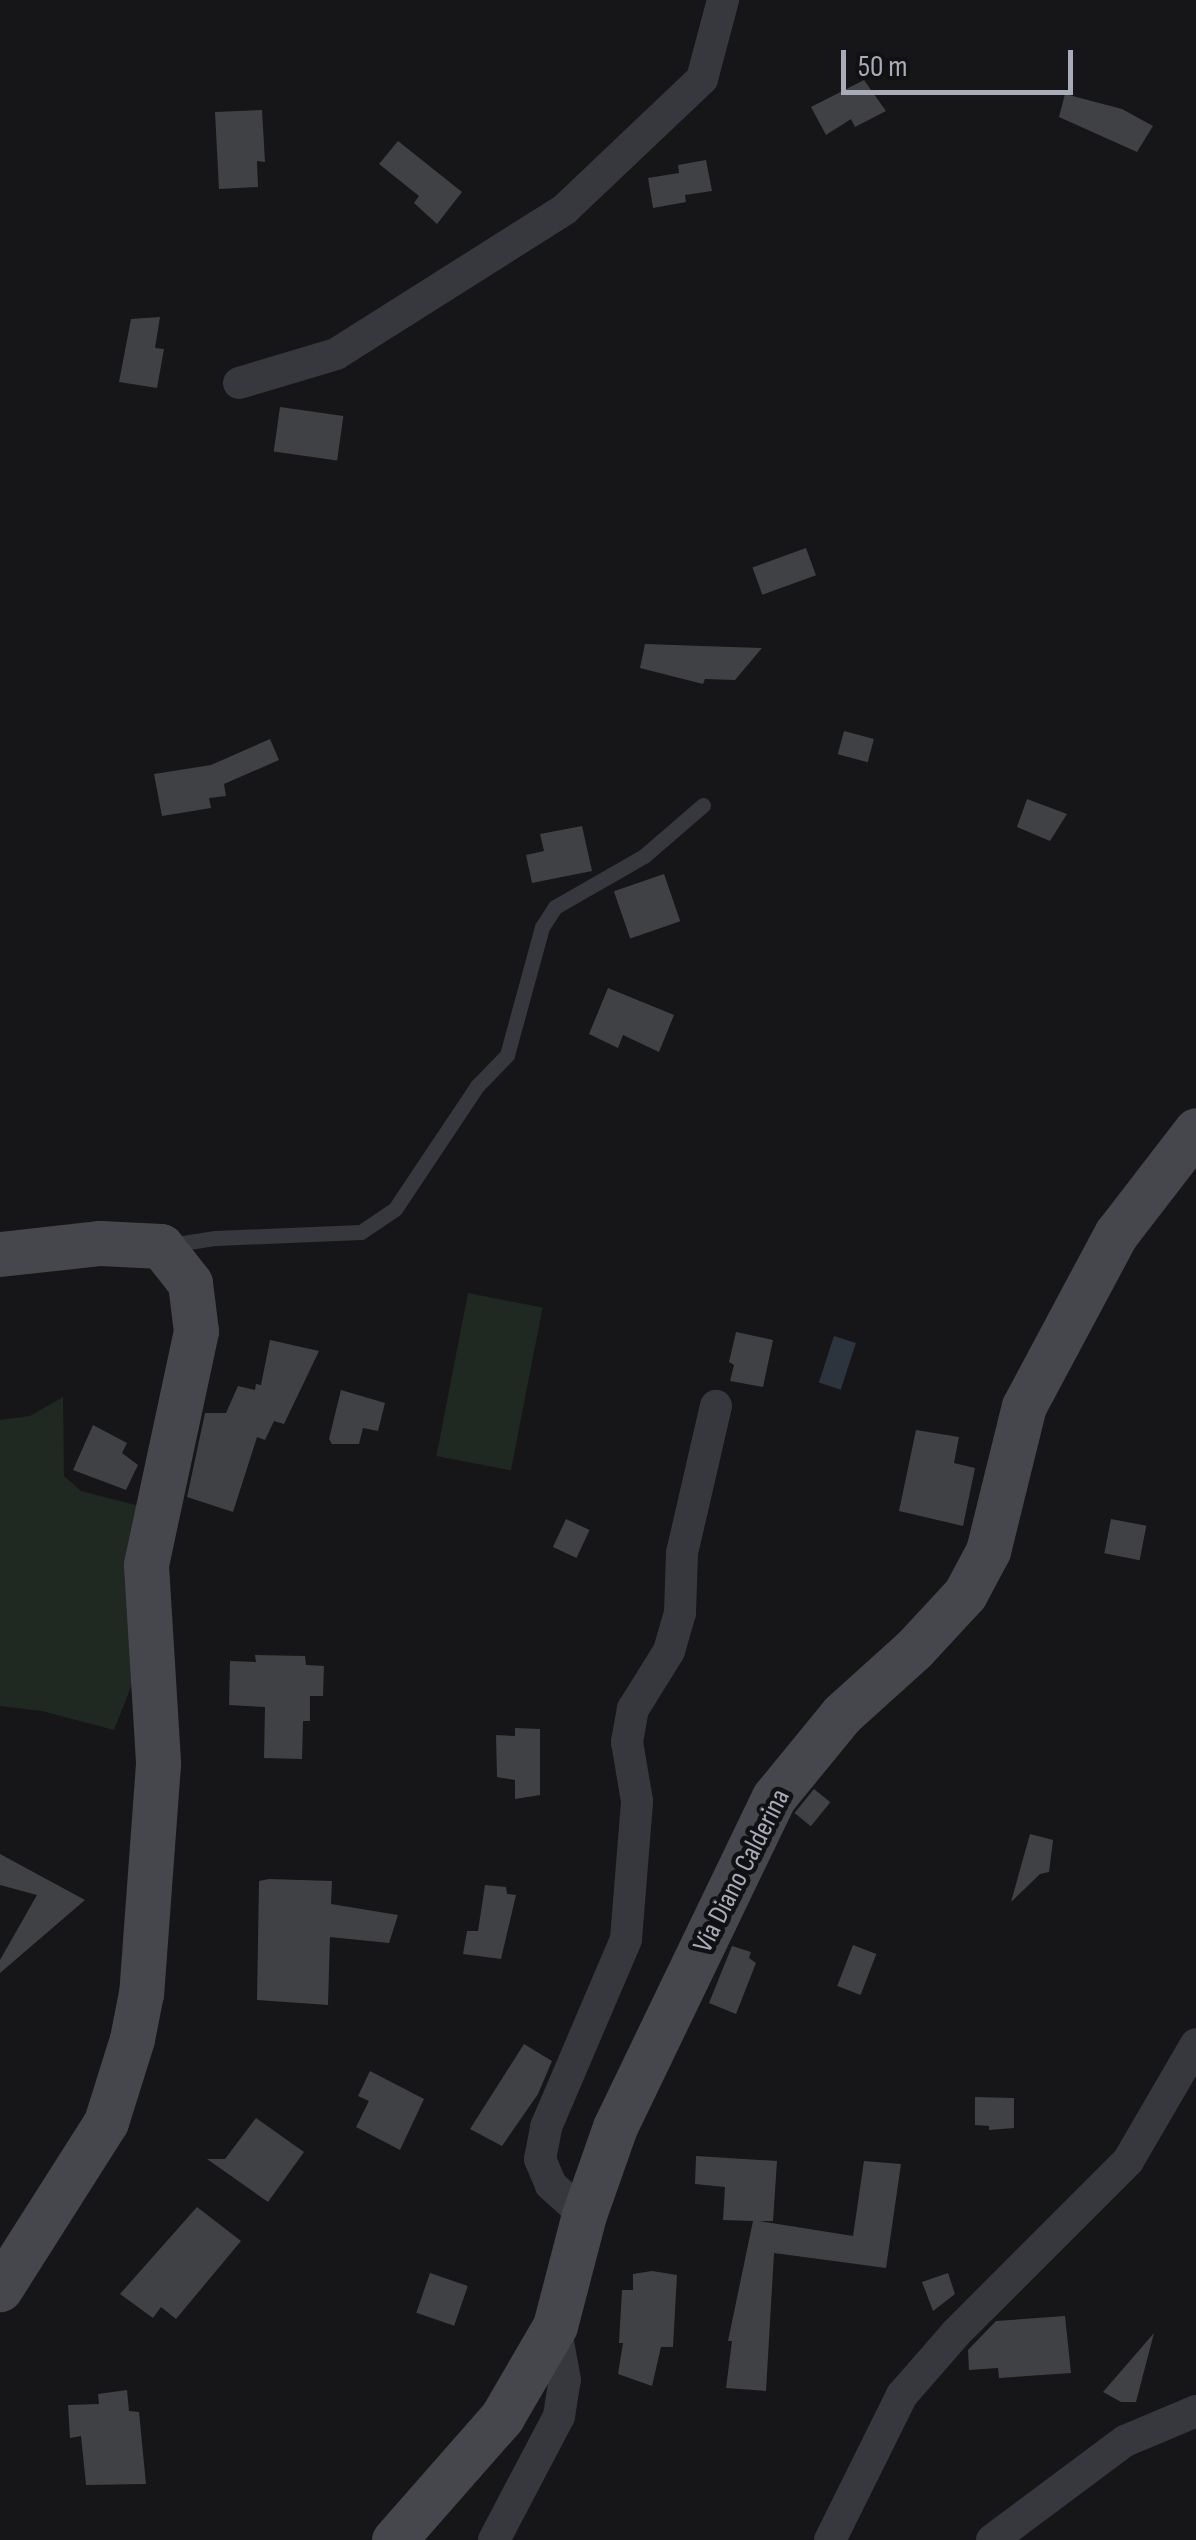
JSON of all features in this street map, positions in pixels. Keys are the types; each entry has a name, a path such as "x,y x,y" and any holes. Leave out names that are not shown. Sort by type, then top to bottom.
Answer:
{"main road":[{"name":"Via Diano Calderina","path":"394,2540 502,2417 556,2326 584,2215 615,2126 774,1796 842,1714 965,1594 988,1551 1024,1406 1116,1234 1196,1130"},
{"path":"0,1254 100,1243 161,1246 190,1283 196,1331 146,1565 149,1668 158,1764 141,1992 106,2122 0,2288"}],"street":[{"path":"239,384 336,354 565,210 702,79 722,0"},
{"path":"584,2215 551,2185 540,2159 546,2127 626,1940 637,1801 626,1742 633,1709 669,1650 680,1612 682,1553 716,1406"},
{"path":"830,2540 902,2395 956,2333 1128,2160 1196,2044"},
{"path":"494,2540 559,2416 565,2380 556,2326"},
{"path":"992,2540 1125,2442 1196,2411"}],"lane":[{"path":"161,1246 215,1238 361,1232 396,1209 477,1086 507,1055 542,927 555,907 644,856 703,805"}],"shaded area":[{"path":"468,1293 543,1308 511,1470 436,1456"},
{"path":"834,1336 856,1343 841,1390 819,1383"},
{"path":"63,1397 64,1476 81,1491 139,1506 136,1674 114,1730 42,1711 0,1706 0,1420 30,1416"}],"building":[{"path":"864,80 886,111 855,127 851,119 826,135 811,107"},
{"path":"1065,94 1122,109 1153,126 1137,152 1059,117"},
{"path":"262,110 265,162 257,161 258,187 219,189 215,112"},
{"path":"398,141 462,192 437,224 414,203 419,196 379,164"},
{"path":"706,160 712,191 685,195 686,202 653,208 648,178 679,173 678,165"},
{"path":"160,317 155,348 164,349 157,388 119,382 131,319"},
{"path":"280,407 343,416 337,460 274,452"},
{"path":"806,548 816,575 762,595 752,567"},
{"path":"645,644 762,648 735,680 705,679 703,684 640,668"},
{"path":"844,731 874,739 868,762 838,754"},
{"path":"270,739 279,760 224,784 226,796 209,798 211,808 162,816 154,774 211,765"},
{"path":"1027,799 1067,814 1050,841 1017,827"},
{"path":"582,826 592,871 532,883 526,855 544,851 540,834"},
{"path":"664,874 680,921 630,939 614,891"},
{"path":"608,988 674,1015 659,1052 623,1035 618,1048 589,1034"},
{"path":"736,1332 773,1340 763,1387 730,1381 734,1365 729,1362"},
{"path":"270,1340 319,1351 284,1424 274,1421 265,1440 257,1437 233,1512 187,1497 205,1413 226,1413 238,1386 255,1390 256,1384 261,1385"},
{"path":"341,1390 385,1403 378,1431 363,1428 359,1444 332,1444 329,1439"},
{"path":"93,1425 127,1443 122,1453 138,1465 126,1490 73,1470"},
{"path":"916,1430 959,1437 954,1463 975,1468 963,1526 899,1511"},
{"path":"566,1519 590,1530 576,1558 553,1547"},
{"path":"1111,1519 1146,1526 1140,1560 1104,1553"},
{"path":"255,1655 305,1656 306,1665 324,1666 323,1696 310,1696 310,1721 303,1721 302,1759 264,1758 265,1707 229,1705 230,1661 256,1662"},
{"path":"515,1728 540,1729 540,1795 515,1799 515,1780 497,1777 496,1735 515,1736"},
{"path":"814,1789 830,1802 811,1826 794,1813"},
{"path":"1030,1834 1053,1840 1049,1872 1040,1874 1011,1902"},
{"path":"0,1854 85,1900 0,1973 0,1960 37,1895 0,1885"},
{"path":"259,1881 332,1881 331,1904 398,1915 389,1943 330,1937 328,2005 257,2000"},
{"path":"485,1885 506,1887 507,1894 516,1895 501,1959 463,1954 467,1931 478,1931"},
{"path":"853,1945 876,1954 861,1995 837,1986"},
{"path":"732,1946 751,1952 749,1958 756,1963 736,2014 709,2003"},
{"path":"524,2044 552,2061 538,2094 502,2146 470,2129"},
{"path":"370,2071 424,2099 400,2150 356,2127 369,2101 358,2096"},
{"path":"975,2097 1014,2098 1014,2128 989,2130 989,2126 975,2125"},
{"path":"256,2118 304,2152 268,2202 207,2159 225,2159"},
{"path":"696,2156 777,2161 773,2221 759,2221 853,2236 864,2161 901,2164 886,2268 774,2253 766,2391 726,2388 732,2341 728,2341 753,2221 723,2220 725,2187 695,2184"},
{"path":"197,2207 241,2241 176,2319 161,2307 153,2318 120,2294"},
{"path":"652,2271 677,2275 673,2347 661,2347 652,2386 618,2374 623,2343 619,2343 622,2290 633,2290 633,2274"},
{"path":"430,2273 468,2286 454,2326 416,2313"},
{"path":"948,2273 955,2294 933,2311 922,2282"},
{"path":"1065,2316 1071,2373 999,2378 998,2368 969,2370 968,2350 996,2321"},
{"path":"1154,2333 1136,2402 1121,2402 1103,2392"},
{"path":"127,2390 129,2411 139,2412 146,2484 86,2485 81,2436 70,2438 68,2405 99,2404 98,2394"}]}
